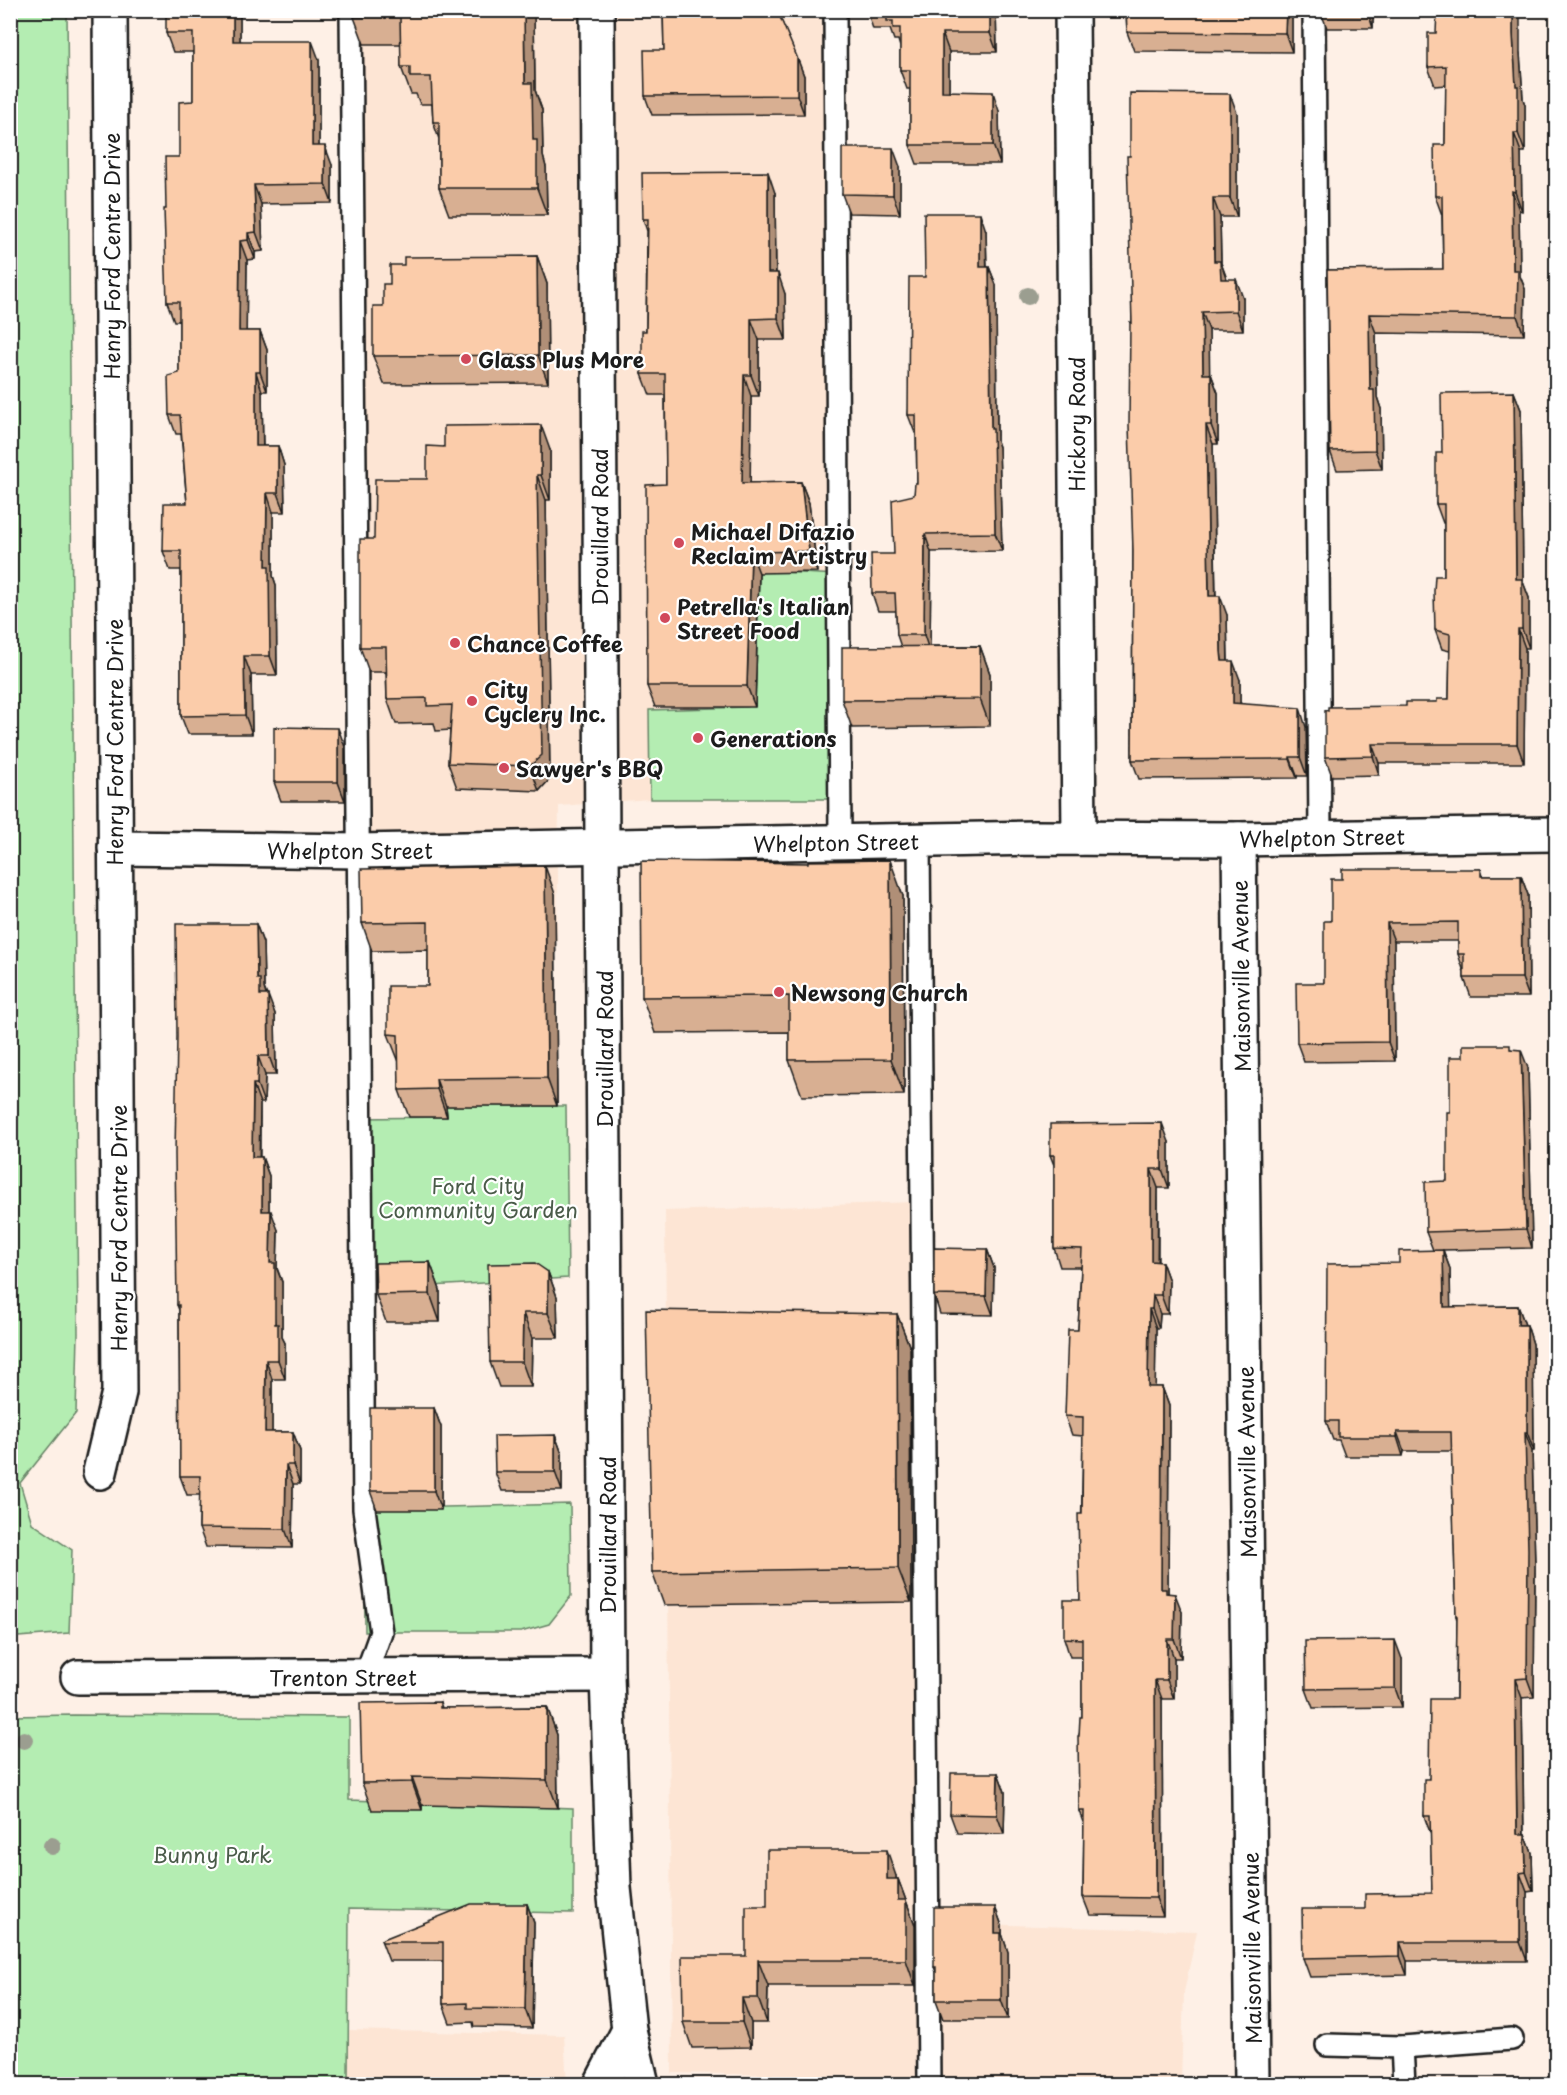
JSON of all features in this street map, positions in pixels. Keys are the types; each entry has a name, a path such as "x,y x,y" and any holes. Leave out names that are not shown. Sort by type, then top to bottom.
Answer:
{"street":[{"name":"Henry Ford Centre Drive","path":"100,1472 119,1392 110,10"},
{"name":"Drouillard Road","path":"597,10 608,1675 614,1888 629,2030 642,2085"},
{"name":"Hickory Road","path":"1072,10 1079,838"},
{"name":"Whelpton Street","path":"115,848 359,850 919,840 1239,839 1557,834"},
{"name":"Maisonville Avenue","path":"1239,839 1252,2085"},
{"name":"Trenton Street","path":"78,1677 608,1675"},
{"path":"601,2085 629,2030"}],"lane":[{"path":"351,10 364,1509 381,1632 365,1677"},
{"path":"835,10 840,842"},
{"path":"1314,10 1320,837"},
{"path":"919,840 929,2085"},
{"path":"1327,2045 1402,2047 1512,2038"},
{"path":"1402,2047 1404,2085"}],"shaded area":[{"path":"349,11 840,11 838,575 747,707 649,710 650,799 559,806 557,941 360,945"},
{"path":"914,1202 919,1922 1197,1931 1184,1992 1181,2082 672,2073 665,1211"},
{"path":"348,2030 564,2035 567,2084 348,2084"}],"green space":[{"path":"10,11 67,11 78,1334 76,1413 20,1483 32,1523 72,1550 69,1633 18,1637 10,1636"},
{"path":"745,570 838,575 840,799 650,799 649,710 747,707"},
{"name":"Ford City Community Garden","path":"446,1106 566,1106 568,1278 362,1290 361,1118 447,1117"},
{"path":"570,1504 571,1596 549,1624 521,1632 365,1632 364,1509"},
{"name":"Bunny Park","path":"10,1716 349,1717 349,1800 573,1808 573,1913 349,1909 348,2084 11,2084"}],"building":[{"path":"166,10 233,10 233,41 312,41 312,146 325,146 325,184 254,185 256,232 248,233 248,240 240,241 239,331 260,331 260,372 256,372 256,446 278,446 278,493 267,493 266,566 269,566 270,656 244,656 245,715 181,716 181,551 163,551 164,503 187,503 180,415 169,415 168,376 179,373 179,302 167,302 164,209 166,209 165,157 179,157 179,102 193,101 193,33 166,33"},
{"path":"354,10 524,10 525,83 532,83 533,140 537,140 537,188 439,188 439,122 433,122 431,77 410,77 410,67 401,67 400,17 354,17"},
{"path":"663,10 777,10 797,57 797,95 645,96 644,50 664,50"},
{"path":"884,10 990,10 990,33 942,33 942,91 993,92 993,145 910,145 910,70 900,70 900,28 893,28 893,21 887,21 887,11"},
{"path":"1126,10 1286,10 1285,33 1127,32"},
{"path":"1437,10 1513,10 1516,86 1518,86 1518,133 1514,133 1515,192 1512,191 1513,270 1518,270 1517,316 1369,314 1370,390 1374,390 1375,450 1330,451 1327,270 1443,269 1442,196 1435,196 1434,145 1445,145 1446,66 1428,67 1428,33 1436,33"},
{"path":"1130,93 1230,94 1230,198 1213,198 1214,261 1220,261 1221,279 1236,279 1236,311 1202,312 1203,374 1211,374 1211,425 1206,425 1209,596 1220,596 1222,661 1233,661 1233,703 1300,708 1300,757 1290,757 1290,759 1132,760 1133,550 1129,425 1130,322 1132,323 1127,156 1130,156"},
{"path":"842,148 893,148 893,195 842,194"},
{"path":"768,172 768,273 778,273 778,318 751,319 751,375 744,375 742,483 801,482 809,551 751,552 747,686 647,686 646,485 666,484 665,374 642,374 642,331 646,331 648,219 643,219 642,173"},
{"path":"924,213 980,213 980,267 989,267 995,533 925,534 924,635 897,635 895,593 872,593 871,554 894,554 892,500 914,495 915,483 917,483 916,415 908,415 909,277 925,277"},
{"path":"537,256 538,355 373,356 373,306 383,306 383,284 390,284 390,265 404,265 404,257"},
{"path":"1514,392 1516,579 1522,579 1522,629 1518,629 1517,744 1372,744 1373,756 1325,757 1325,710 1328,711 1328,707 1406,706 1406,702 1437,702 1437,699 1449,699 1450,634 1435,630 1435,576 1444,576 1444,504 1436,504 1436,453 1442,453 1441,393"},
{"path":"541,425 541,475 537,475 542,755 530,766 448,763 452,705 427,706 427,698 387,699 386,647 360,647 360,539 374,539 375,479 427,479 427,446 444,447 444,426"},
{"path":"980,646 980,699 842,700 842,647"},
{"path":"274,727 338,728 338,782 274,782"},
{"name":"Newsong Church","path":"890,860 891,1059 789,1060 789,996 642,997 641,861 808,863 808,861"},
{"path":"545,866 547,1078 436,1079 437,1089 399,1090 398,1035 388,1034 388,986 428,986 428,922 362,923 361,869"},
{"path":"1342,869 1481,869 1481,876 1521,876 1522,978 1464,978 1464,954 1458,954 1458,922 1387,923 1388,1042 1297,1043 1296,983 1324,983 1324,921 1331,921 1331,879 1342,879"},
{"path":"176,924 256,924 257,979 260,979 260,995 268,995 269,1056 258,1056 257,1084 253,1084 252,1157 262,1157 262,1211 271,1211 270,1263 275,1263 275,1324 278,1324 278,1360 266,1360 265,1432 293,1432 293,1465 286,1465 285,1529 199,1528 200,1476 180,1476 175,1154"},
{"path":"1463,1045 1510,1045 1510,1049 1521,1050 1526,1229 1426,1232 1425,1182 1447,1181 1450,1057 1463,1057"},
{"path":"1162,1123 1162,1169 1151,1169 1151,1261 1162,1262 1161,1295 1153,1295 1152,1309 1149,1309 1148,1387 1162,1387 1161,1589 1166,1589 1166,1593 1175,1594 1174,1639 1167,1639 1167,1680 1155,1680 1156,1898 1083,1897 1084,1811 1079,1811 1078,1736 1080,1717 1082,1717 1082,1639 1064,1638 1064,1600 1080,1600 1078,1514 1082,1514 1083,1417 1065,1416 1068,1330 1078,1330 1082,1249 1054,1248 1054,1155 1050,1155 1050,1124"},
{"path":"934,1248 987,1249 986,1296 934,1295"},
{"path":"1443,1250 1444,1307 1518,1306 1518,1325 1527,1325 1527,1432 1525,1432 1528,1549 1527,1678 1515,1679 1517,1834 1525,1834 1526,1872 1520,1873 1520,1942 1400,1942 1400,1956 1303,1958 1302,1909 1365,1909 1365,1894 1432,1893 1430,1816 1424,1816 1424,1779 1429,1779 1430,1699 1456,1699 1457,1616 1451,1432 1397,1432 1397,1437 1338,1437 1338,1421 1326,1421 1327,1264 1399,1263 1399,1251"},
{"path":"430,1262 430,1294 376,1295 375,1263"},
{"path":"535,1263 548,1272 548,1313 523,1313 522,1362 490,1362 488,1264"},
{"path":"646,1310 897,1314 898,1568 652,1572"},
{"path":"370,1408 434,1408 434,1491 370,1491"},
{"path":"555,1435 555,1472 495,1472 494,1436"},
{"path":"1395,1640 1395,1688 1306,1689 1305,1641"},
{"path":"440,1702 440,1708 547,1707 547,1780 412,1777 412,1782 362,1783 360,1703"},
{"path":"951,1773 998,1773 997,1815 950,1814"},
{"path":"767,1850 887,1850 887,1879 898,1879 898,1900 906,1900 906,1960 758,1960 758,1998 742,1998 742,2022 683,2022 682,1956 746,1956 746,1906 767,1906"},
{"path":"471,1904 527,1904 525,2009 467,2008 467,2003 443,2004 443,1942 382,1942 381,1940"},
{"path":"934,1907 995,1907 995,1933 1001,1933 1001,2000 936,2000"},
{"path":"550,2081 550,2085 436,2085 436,2082"}],"place":[{"name":"Glass Plus More","path":"466,359"},
{"name":"Michael Difazio Reclaim Artistry","path":"679,543"},
{"name":"Petrella's Italian Street Food","path":"665,618"},
{"name":"Chance Coffee","path":"455,643"},
{"name":"City Cyclery Inc.","path":"472,701"},
{"name":"Generations","path":"698,738"},
{"name":"Sawyer's BBQ","path":"504,768"},
{"name":"Newsong Church","path":"779,992"}]}
